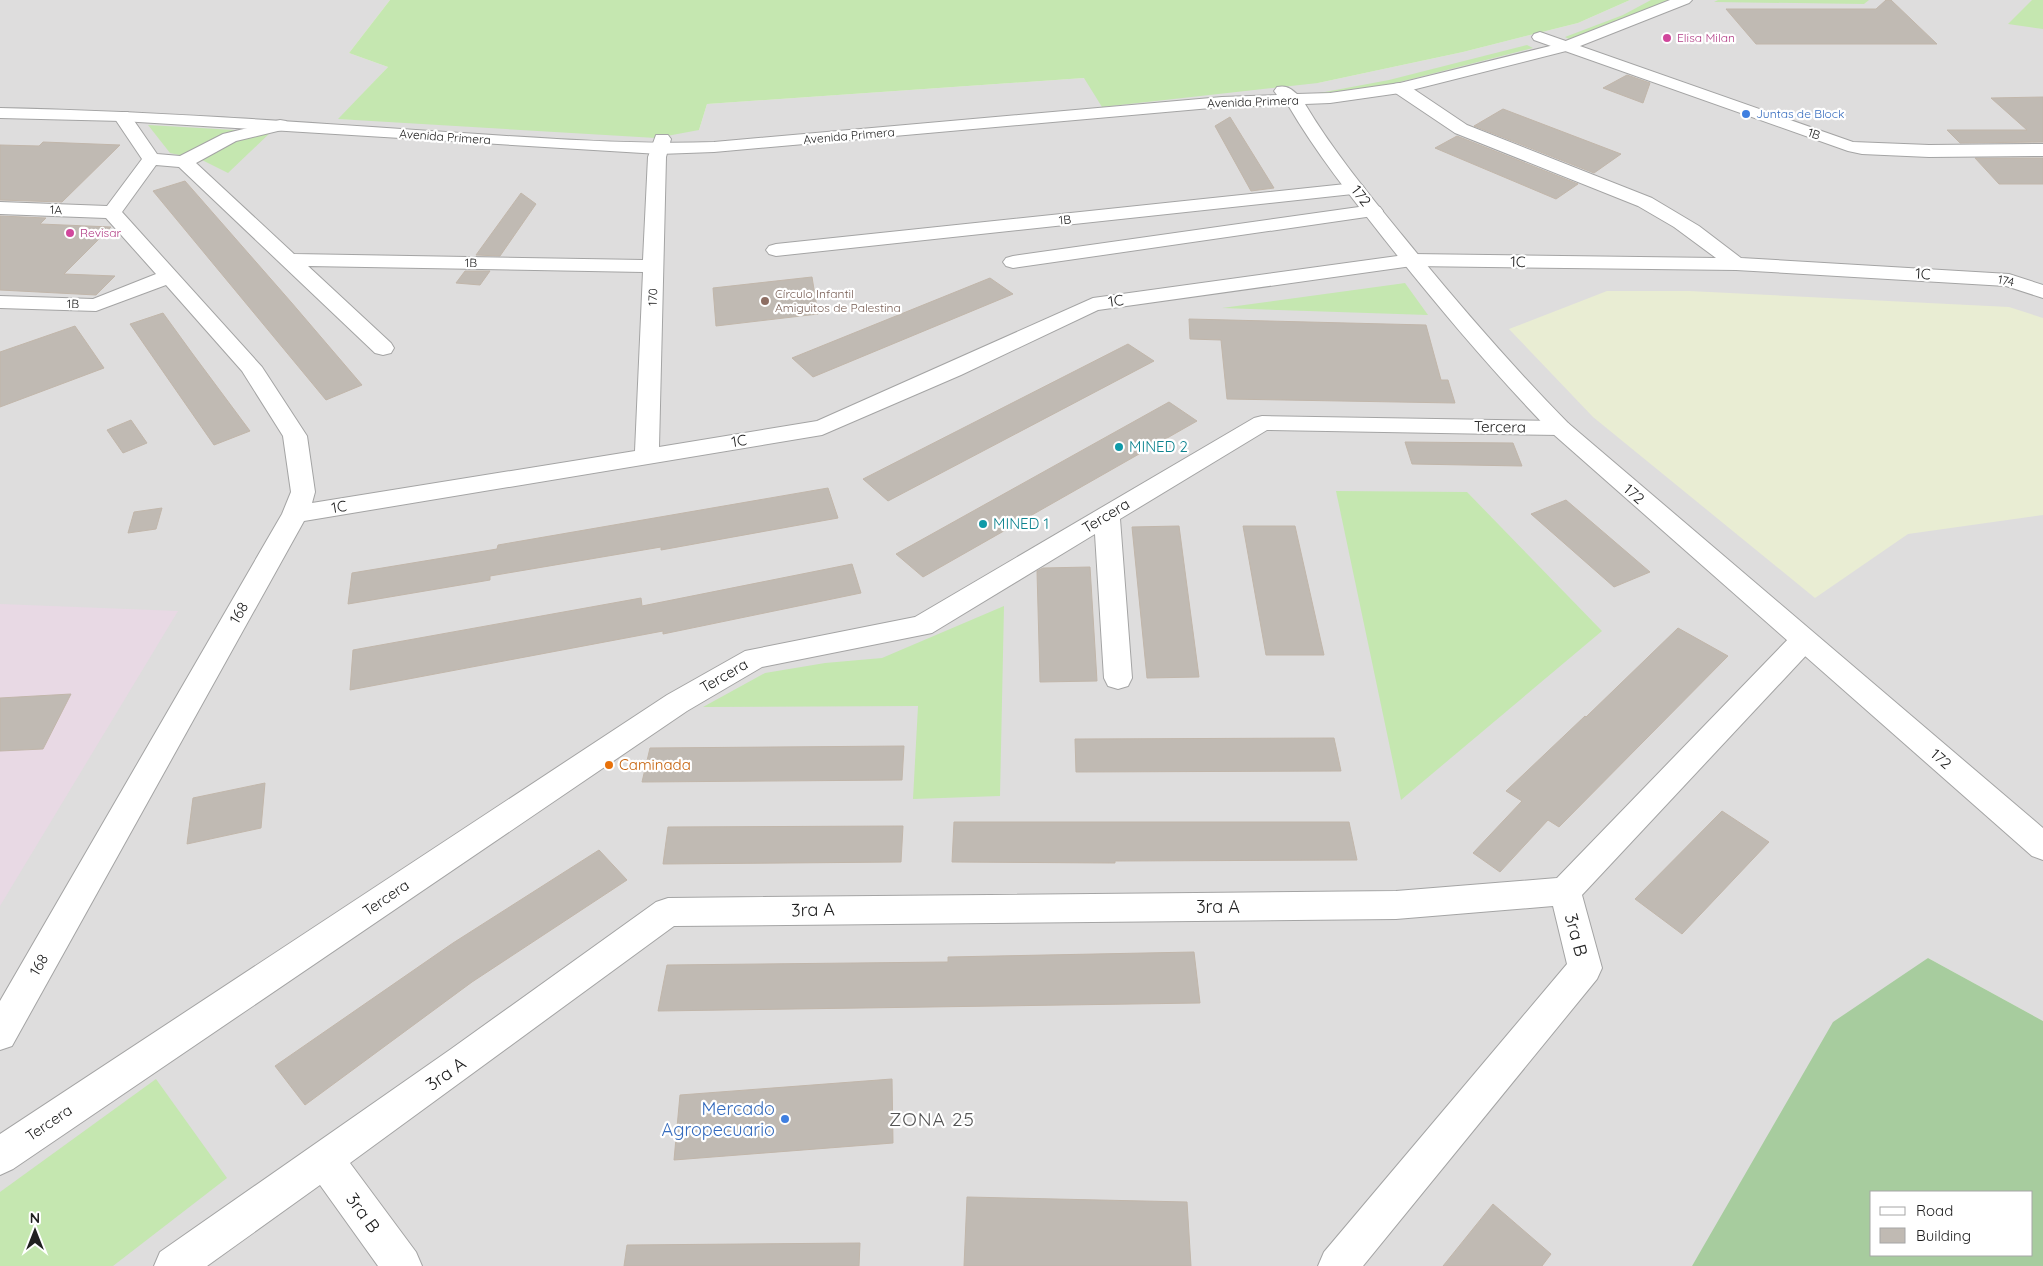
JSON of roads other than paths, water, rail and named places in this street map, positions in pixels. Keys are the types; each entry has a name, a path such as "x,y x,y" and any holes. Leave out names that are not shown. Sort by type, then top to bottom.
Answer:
{"street":[{"name":"Avenida Primera","path":"1400,77 1564,47 1684,0"},
{"path":"1592,18 1624,6"},
{"name":"Avenida Primera","path":"0,113 122,116 554,144 793,141 1287,95 1330,98 1566,28"},
{"name":"1B","path":"1540,37 1848,146 1929,151 2043,150"},
{"path":"1400,77 1461,129 1645,202 1673,216 1699,233 1736,264"},
{"name":"172","path":"1287,95 1372,211 1509,378 1560,428 1803,641 2043,847"},
{"name":"Avenida Primera","path":"0,102 661,144"},
{"path":"122,116 151,159"},
{"path":"184,162 206,147 230,136 280,125"},
{"name":"170","path":"647,456 654,266 661,144"},
{"path":"151,159 184,162 383,348"},
{"path":"112,212 151,159"},
{"name":"1B","path":"776,250 1355,189"},
{"name":"1A","path":"0,208 112,212"},
{"path":"1013,262 1372,211"},
{"name":"168","path":"0,1034 295,514 303,492 295,436 250,367 112,212"},
{"name":"1B","path":"289,260 654,266"},
{"name":"1C","path":"295,514 822,428 953,370 1093,304 1412,260 1736,264 1967,276"},
{"name":"1B","path":"0,302 96,305 170,276"},
{"name":"174","path":"1967,276 2009,280 2043,292"},
{"name":"Tercera","path":"0,1156 677,703 755,658 922,626 1262,423 1560,428"},
{"path":"1107,516 1118,678"},
{"path":"1565,891 1803,641"},
{"name":"3ra A","path":"174,1266 464,1062 668,912 1396,905 1565,891"},
{"name":"3ra B","path":"1338,1266 1585,968 1565,891"},
{"name":"3ra B","path":"324,1159 402,1266"}],"place":[{"name":"Elisa Milan","path":"1667,38"},
{"name":"Juntas de Block","path":"1746,114"},
{"name":"Revisar","path":"70,233"},
{"name":"Círculo Infantil Amiguitos de Palestina","path":"765,301"},
{"name":"MINED 2","path":"1119,447"},
{"name":"MINED 1","path":"983,524"},
{"name":"Caminada","path":"609,765"},
{"name":"Mercado Agropecuario","path":"785,1119"}],"district":[{"name":"ZONA 25","path":"932,1119"}]}
